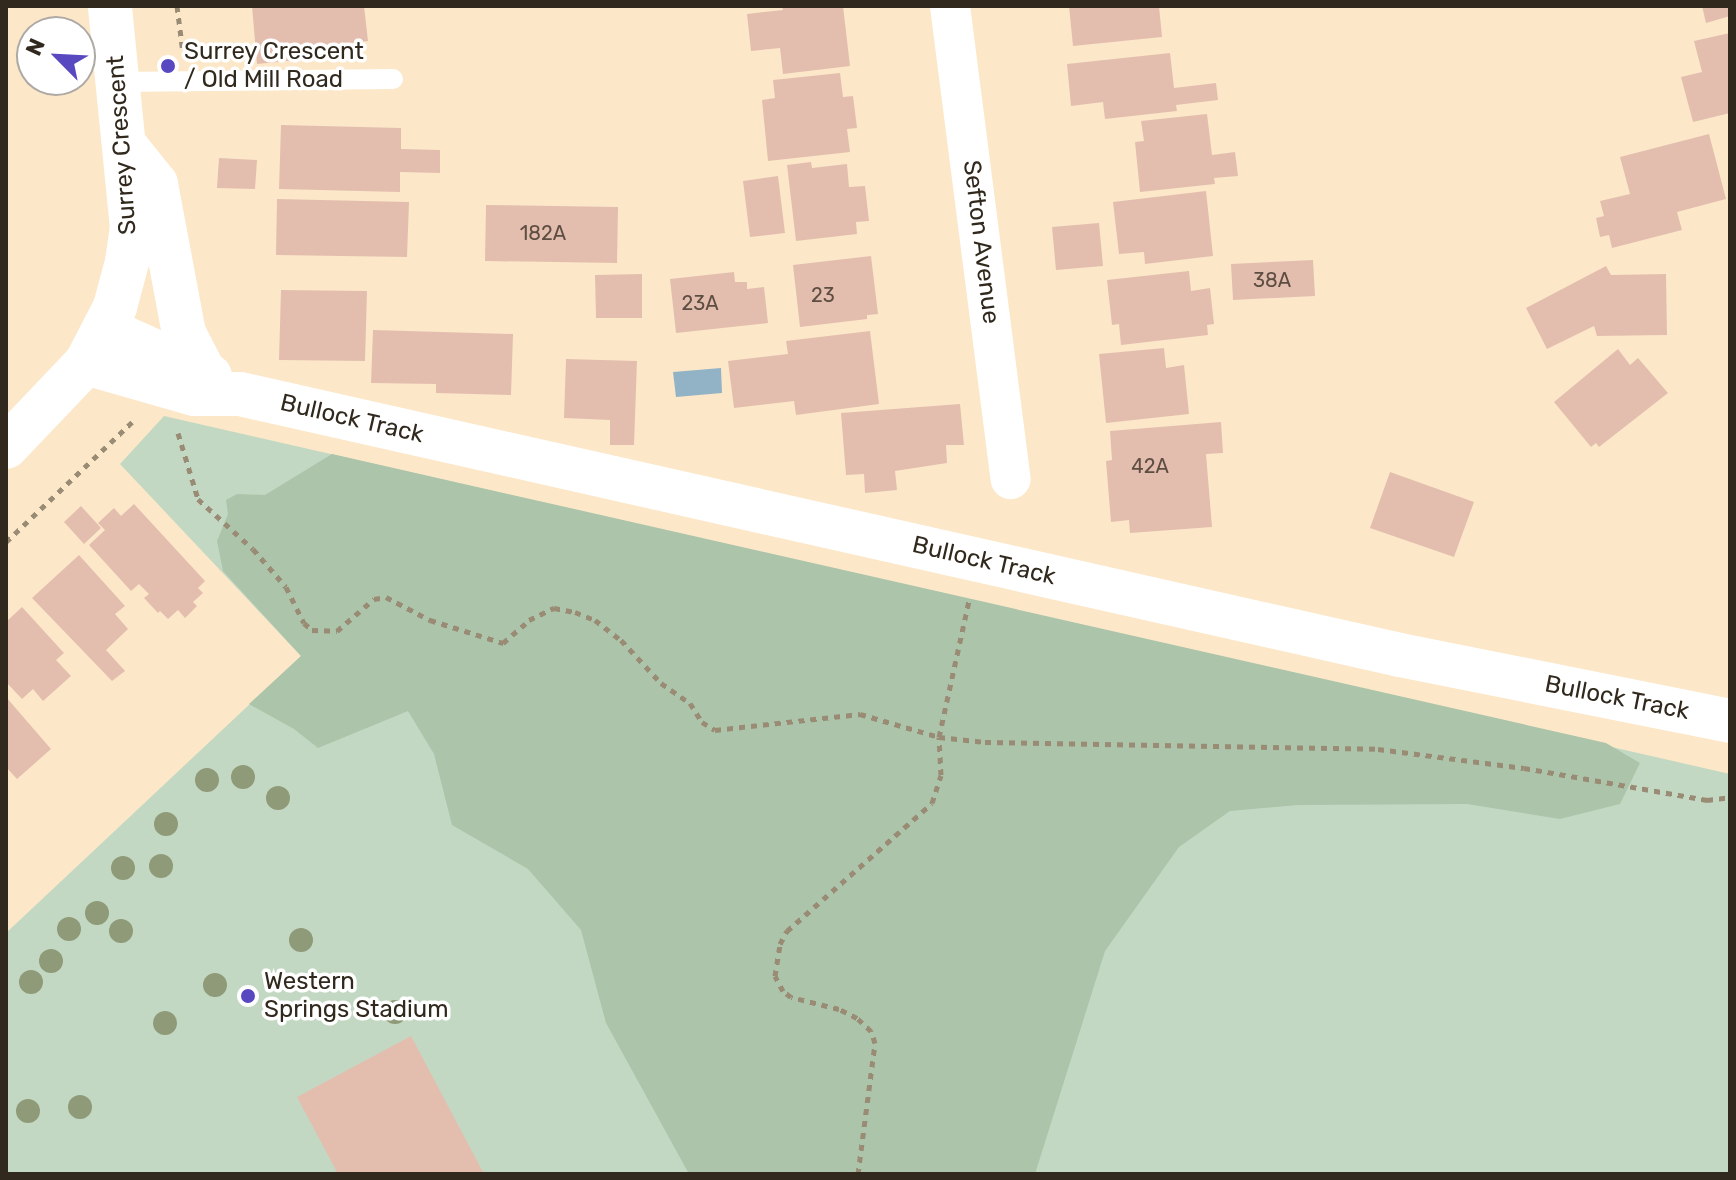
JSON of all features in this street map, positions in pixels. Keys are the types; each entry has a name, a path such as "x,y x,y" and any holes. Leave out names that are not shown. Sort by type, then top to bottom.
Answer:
{"main road":[{"name":"Surrey Crescent","path":"95,346 127,262 132,228 110,6"},
{"path":"124,144 156,184 184,333 222,383"},
{"path":"6,447 95,346"},
{"name":"Bullock Track","path":"95,346 222,383 1385,651 1730,721"},
{"name":"Bullock Track","path":"95,346 168,402 222,383"}],"street":[{"name":"Sefton Avenue","path":"950,6 1011,479"}],"lane":[{"path":"118,82 393,79"}],"path":[{"path":"177,6 187,82"},
{"path":"6,542 127,429 168,402 198,499 253,549 286,587 304,623 312,630 337,631 374,599 386,597 430,620 503,643 529,620 554,608 595,620 621,640 661,683 690,703 702,722 715,730 860,714 939,737 985,742 1378,749 1524,768 1707,800 1730,797"},
{"path":"858,1174 875,1043 871,1031 857,1018 839,1009 791,997 783,991 775,976 780,944 787,931 932,803 941,775 939,737 964,620"}],"green space":[{"path":"164,416 1730,774 1730,1174 6,1174 6,933 301,656 120,464"},
{"path":"332,454 1606,743 1640,763 1620,804 1560,819 1467,804 1298,805 1230,811 1179,847 1105,951 1035,1174 689,1174 606,1023 581,930 528,869 452,825 434,754 408,711 318,748 294,729 249,704 301,656 223,571 217,541 228,514 226,500 237,494 265,495"}],"water":[{"path":"721,368 722,393 676,397 673,372"}],"building":[{"path":"252,6 364,6 368,41 325,46 326,57 257,64"},
{"path":"782,6 843,6 850,66 783,74 780,48 751,51 747,14 783,10"},
{"path":"1069,6 1159,6 1162,37 1073,46"},
{"path":"1702,6 1730,6 1730,16 1706,23"},
{"path":"1730,33 1730,113 1693,122 1681,77 1702,72 1694,41"},
{"path":"1170,53 1174,88 1216,83 1218,100 1176,105 1177,111 1105,119 1103,102 1071,106 1067,64"},
{"path":"840,73 843,97 853,96 857,128 847,129 850,152 768,161 762,100 775,98 773,80"},
{"path":"1207,114 1212,155 1235,152 1238,176 1214,178 1215,184 1140,192 1135,142 1144,141 1141,121"},
{"path":"281,125 401,128 401,149 440,150 440,173 400,172 400,192 279,189"},
{"path":"1709,134 1726,199 1677,212 1682,230 1612,248 1609,235 1600,237 1596,218 1604,216 1600,201 1630,194 1620,157"},
{"path":"219,158 257,160 255,189 217,188"},
{"path":"811,162 812,168 847,164 849,187 865,186 869,221 856,222 857,234 796,241 787,165"},
{"path":"778,176 785,233 750,237 743,181"},
{"path":"1206,191 1213,256 1145,264 1144,252 1119,254 1113,202"},
{"path":"277,199 409,202 407,257 276,255"},
{"path":"486,205 618,207 617,263 485,261"},
{"path":"1099,223 1103,266 1056,270 1052,227"},
{"path":"871,256 878,314 867,315 867,319 800,327 793,265"},
{"path":"1313,260 1315,296 1233,300 1231,264"},
{"path":"1606,266 1611,275 1666,274 1667,335 1597,336 1594,326 1547,349 1526,308"},
{"path":"1189,271 1191,291 1210,288 1214,324 1207,325 1208,335 1121,345 1119,324 1112,325 1107,280"},
{"path":"734,272 735,282 747,282 747,289 764,287 768,323 676,333 670,279"},
{"path":"642,274 642,318 596,318 595,275"},
{"path":"281,290 367,291 365,361 279,360"},
{"path":"373,330 513,334 511,395 436,393 436,384 371,383"},
{"path":"870,331 879,404 796,415 794,401 734,408 728,361 788,354 786,341"},
{"path":"1164,348 1166,368 1184,365 1189,414 1106,423 1099,354"},
{"path":"1618,349 1630,365 1638,358 1668,393 1599,447 1596,443 1591,447 1554,402"},
{"path":"566,359 637,361 634,445 610,445 610,420 564,418"},
{"path":"960,404 964,445 946,445 947,463 895,471 897,490 865,493 864,474 846,475 841,413"},
{"path":"1221,422 1223,453 1206,454 1212,527 1130,533 1129,520 1111,522 1106,461 1112,460 1110,431"},
{"path":"1390,472 1474,502 1454,557 1370,528"},
{"path":"134,504 205,581 198,588 203,593 193,602 197,606 185,618 178,610 168,619 160,611 158,613 144,598 149,594 139,584 131,591 89,545 105,530 98,523 114,508 121,516"},
{"path":"81,506 101,528 84,544 64,522"},
{"path":"79,555 125,606 115,614 128,629 106,650 125,671 112,681 32,598"},
{"path":"22,607 64,653 56,660 71,676 43,701 33,689 22,699 6,682 6,622"},
{"path":"6,697 51,749 17,779 6,767"},
{"path":"411,1036 484,1174 338,1174 297,1097"}],"place":[{"name":"Surrey Crescent / Old Mill Road","path":"168,66"},
{"name":"Western Springs Stadium","path":"248,996"}]}
